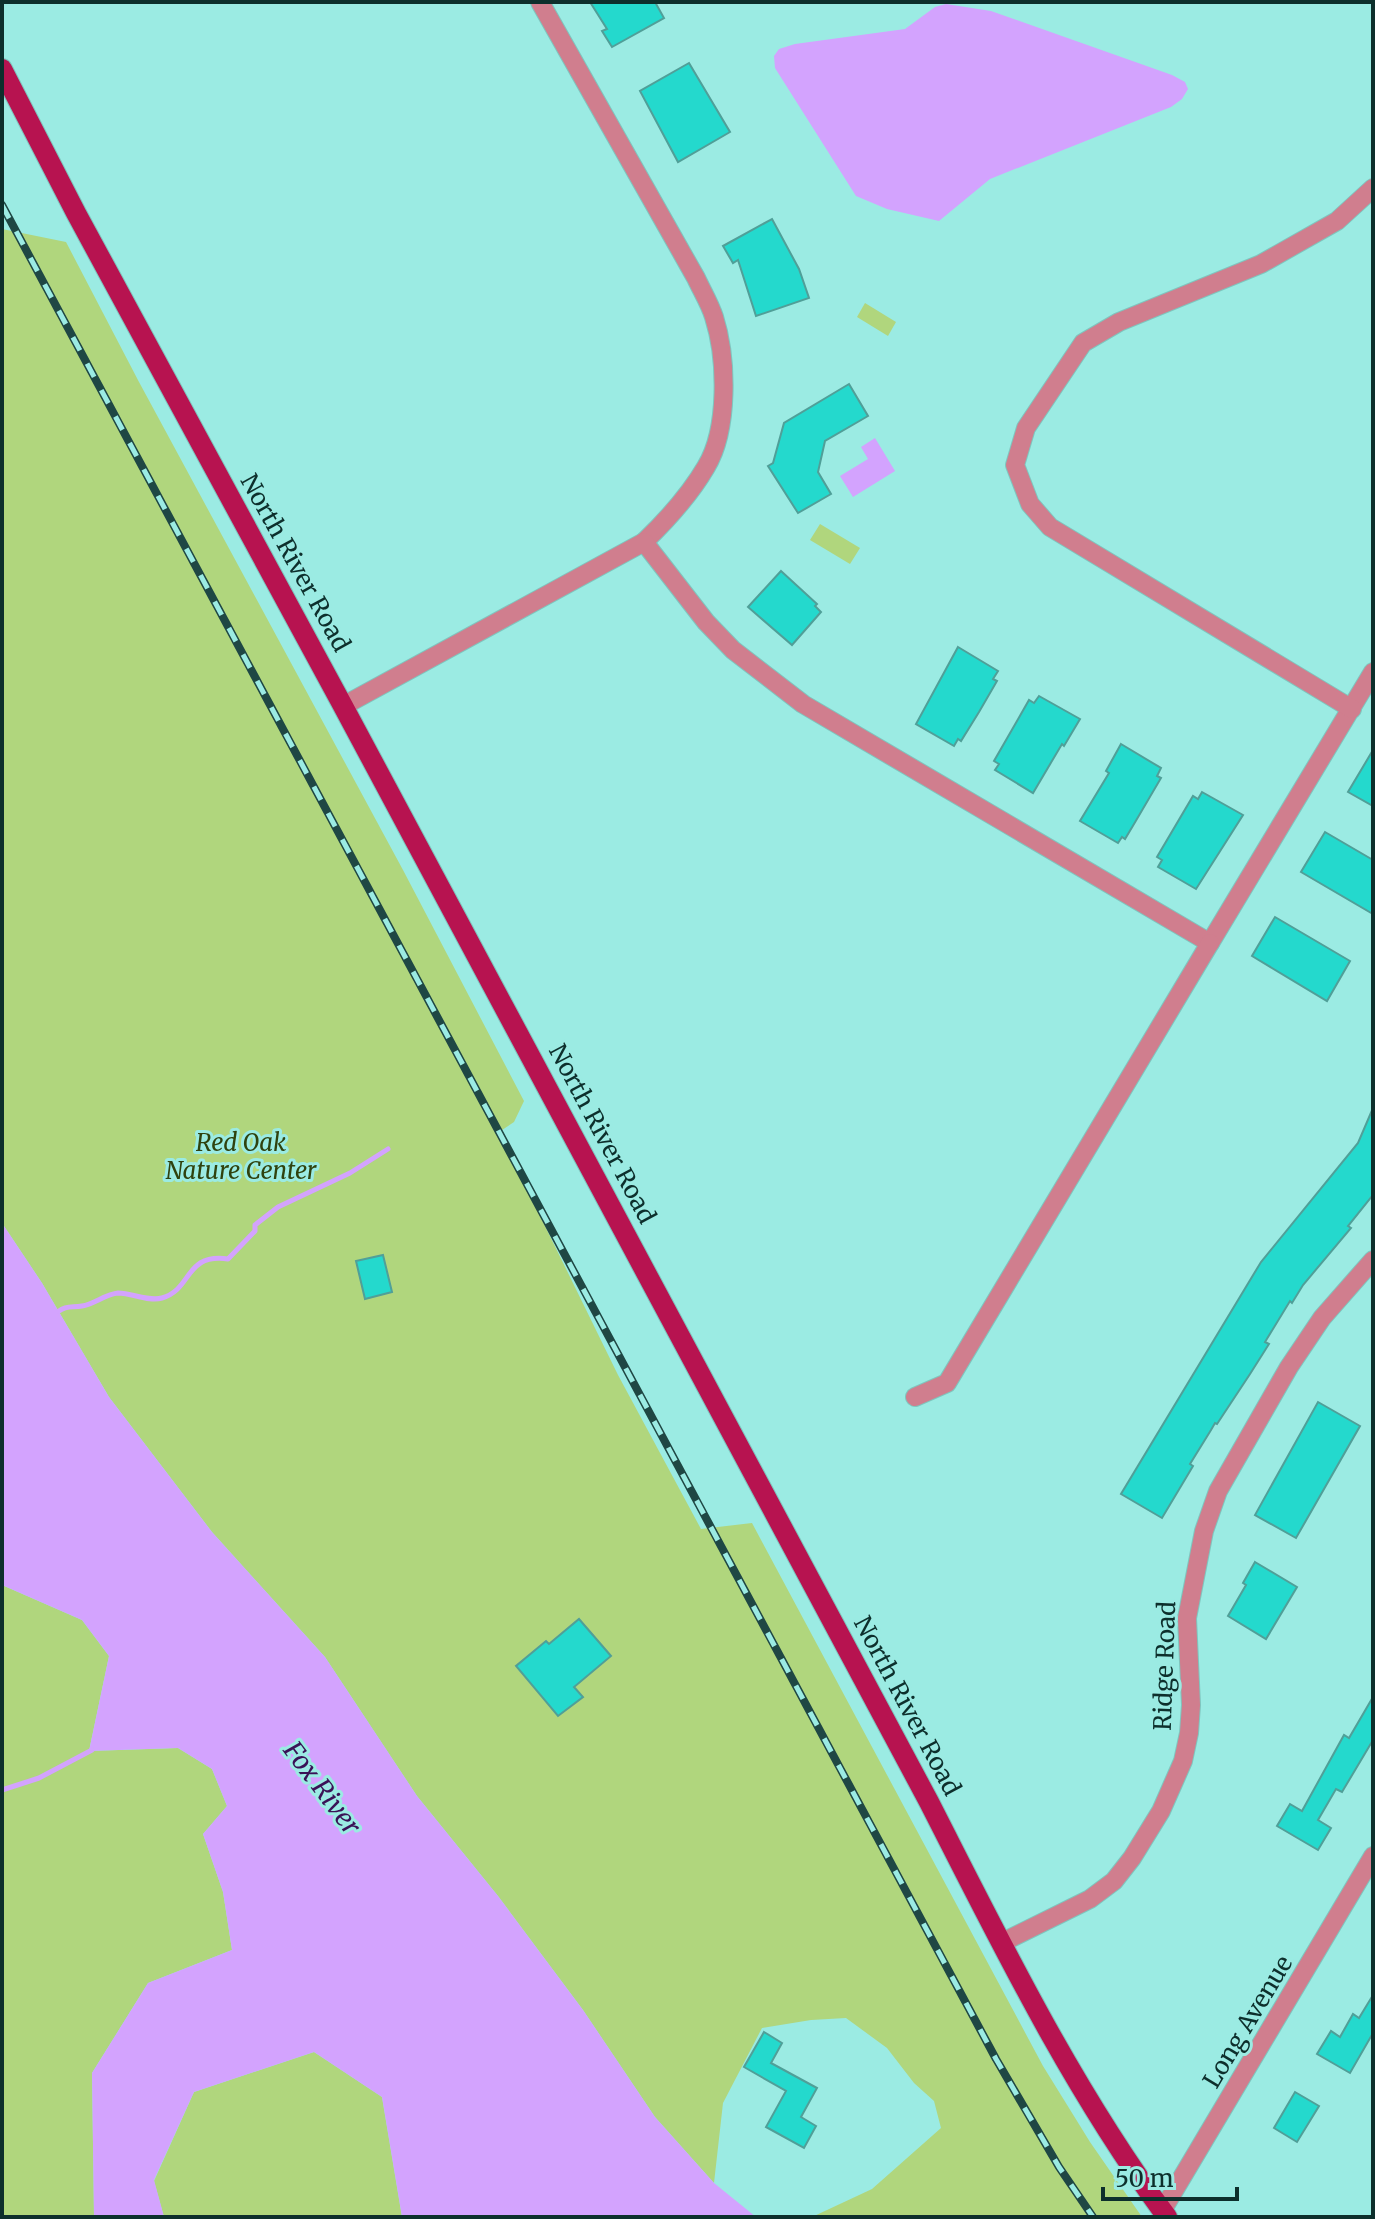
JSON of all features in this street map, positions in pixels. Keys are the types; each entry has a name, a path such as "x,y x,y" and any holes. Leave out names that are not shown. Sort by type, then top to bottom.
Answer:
{"main road":[{"name":"North River Road","path":"2,69 126,307 922,1789 1001,1943 1088,2097 1165,2214"}],"street":[{"path":"343,706 644,542 679,507 708,464 719,426 724,366 714,317 696,278 540,2"},
{"path":"1352,709 1050,527 1030,504 1015,465 1026,428 1083,343 1119,322 1261,264 1337,221 1373,188"},
{"path":"644,542 706,622 733,650 803,704 1210,943"},
{"path":"915,1397 947,1383 1373,672"},
{"name":"Ridge Road","path":"1001,1943 1090,1899 1114,1881 1161,1811 1183,1761 1189,1733 1191,1705 1187,1618 1204,1531 1218,1491 1289,1367 1322,1318 1373,1260"},
{"name":"Long Avenue","path":"1165,2214 1373,1856"}],"green space":[{"name":"Red Oak Nature Center","path":"2,229 66,242 524,1101 514,1122 499,1132 618,1375 701,1529 752,1523 1043,2066 1142,2217 812,2217 872,2189 941,2128 934,2101 914,2083 887,2048 846,2018 762,2028 723,2103 714,2183 655,2117 583,2010 498,1896 417,1796 325,1657 212,1532 109,1397 42,1283 2,1223"},
{"path":"865,303 896,322 888,336 857,317"},
{"path":"820,524 860,548 850,564 810,540"},
{"path":"2,1585 82,1620 109,1656 89,1751 178,1748 212,1769 227,1806 203,1834 223,1892 232,1950 148,1983 92,2073 94,2217 2,2217"},
{"path":"314,2052 382,2097 402,2217 164,2217 154,2181 194,2092"}],"water":[{"path":"946,4 991,11 1172,75 1185,82 1188,89 1182,99 1171,107 990,179 939,221 887,209 856,196 775,68 774,56 779,49 795,44 905,29 935,7"},
{"path":"875,438 895,471 853,497 840,476 868,459 861,447"},
{"name":"Fox River","path":"2,1223 42,1283 109,1397 212,1532 325,1657 417,1796 498,1896 583,2010 655,2117 714,2183 756,2217 402,2217 382,2097 314,2052 194,2092 154,2180 164,2217 94,2217 92,2073 148,1983 232,1950 223,1892 203,1834 227,1806 212,1769 178,1748 89,1751 109,1656 82,1620 2,1585"}],"building":[{"path":"590,2 655,2 664,18 612,47 602,31 607,29"},
{"path":"689,63 730,132 678,162 640,91"},
{"path":"772,219 799,269 809,298 756,316 738,260 733,263 723,246"},
{"path":"849,384 868,416 825,441 818,472 831,494 798,513 768,466 773,463 784,423"},
{"path":"781,571 817,604 815,606 821,612 792,645 748,607"},
{"path":"958,647 998,671 993,679 997,681 979,712 961,741 958,739 954,746 916,724"},
{"path":"1039,696 1080,719 1033,793 995,770 999,764 994,761 1029,700 1034,703"},
{"path":"1121,744 1161,768 1157,776 1161,778 1125,839 1122,837 1118,843 1080,821 1109,773 1106,771"},
{"path":"1373,750 1373,806 1348,792"},
{"path":"1202,792 1243,815 1196,889 1158,867 1162,860 1157,857 1193,796 1198,799"},
{"path":"1325,832 1373,860 1373,914 1301,872"},
{"path":"1275,917 1350,961 1327,1001 1252,956"},
{"path":"1373,1108 1373,1195 1348,1226 1351,1228 1303,1285 1292,1303 1290,1301 1265,1342 1269,1344 1215,1423 1162,1518 1121,1494 1261,1262 1358,1143"},
{"path":"383,1255 392,1292 365,1299 356,1261"},
{"path":"1318,1402 1360,1426 1296,1538 1255,1515"},
{"path":"1255,1562 1297,1587 1266,1639 1228,1616"},
{"path":"579,1619 611,1656 574,1687 583,1697 558,1716 516,1666"},
{"path":"1373,1697 1373,1740 1342,1792 1336,1789 1318,1820 1331,1828 1318,1850 1277,1826 1290,1804 1302,1811 1344,1735 1349,1738"},
{"path":"1373,1995 1373,2033 1350,2073 1317,2054 1331,2031 1340,2037 1353,2014 1359,2018"},
{"path":"764,2032 782,2043 771,2063 817,2088 801,2117 816,2126 804,2148 766,2127 786,2091 744,2067"},
{"path":"1295,2092 1319,2106 1297,2142 1274,2128"}],"waterway":[{"path":"59,1311 118,1293 162,1298 179,1287 203,1261 228,1259 255,1231 255,1225 278,1207 350,1173 388,1149"},
{"path":"2,1790 39,1778 92,1750"}],"railway":[{"path":"2,205 996,2059 1059,2167 1093,2217"}]}
